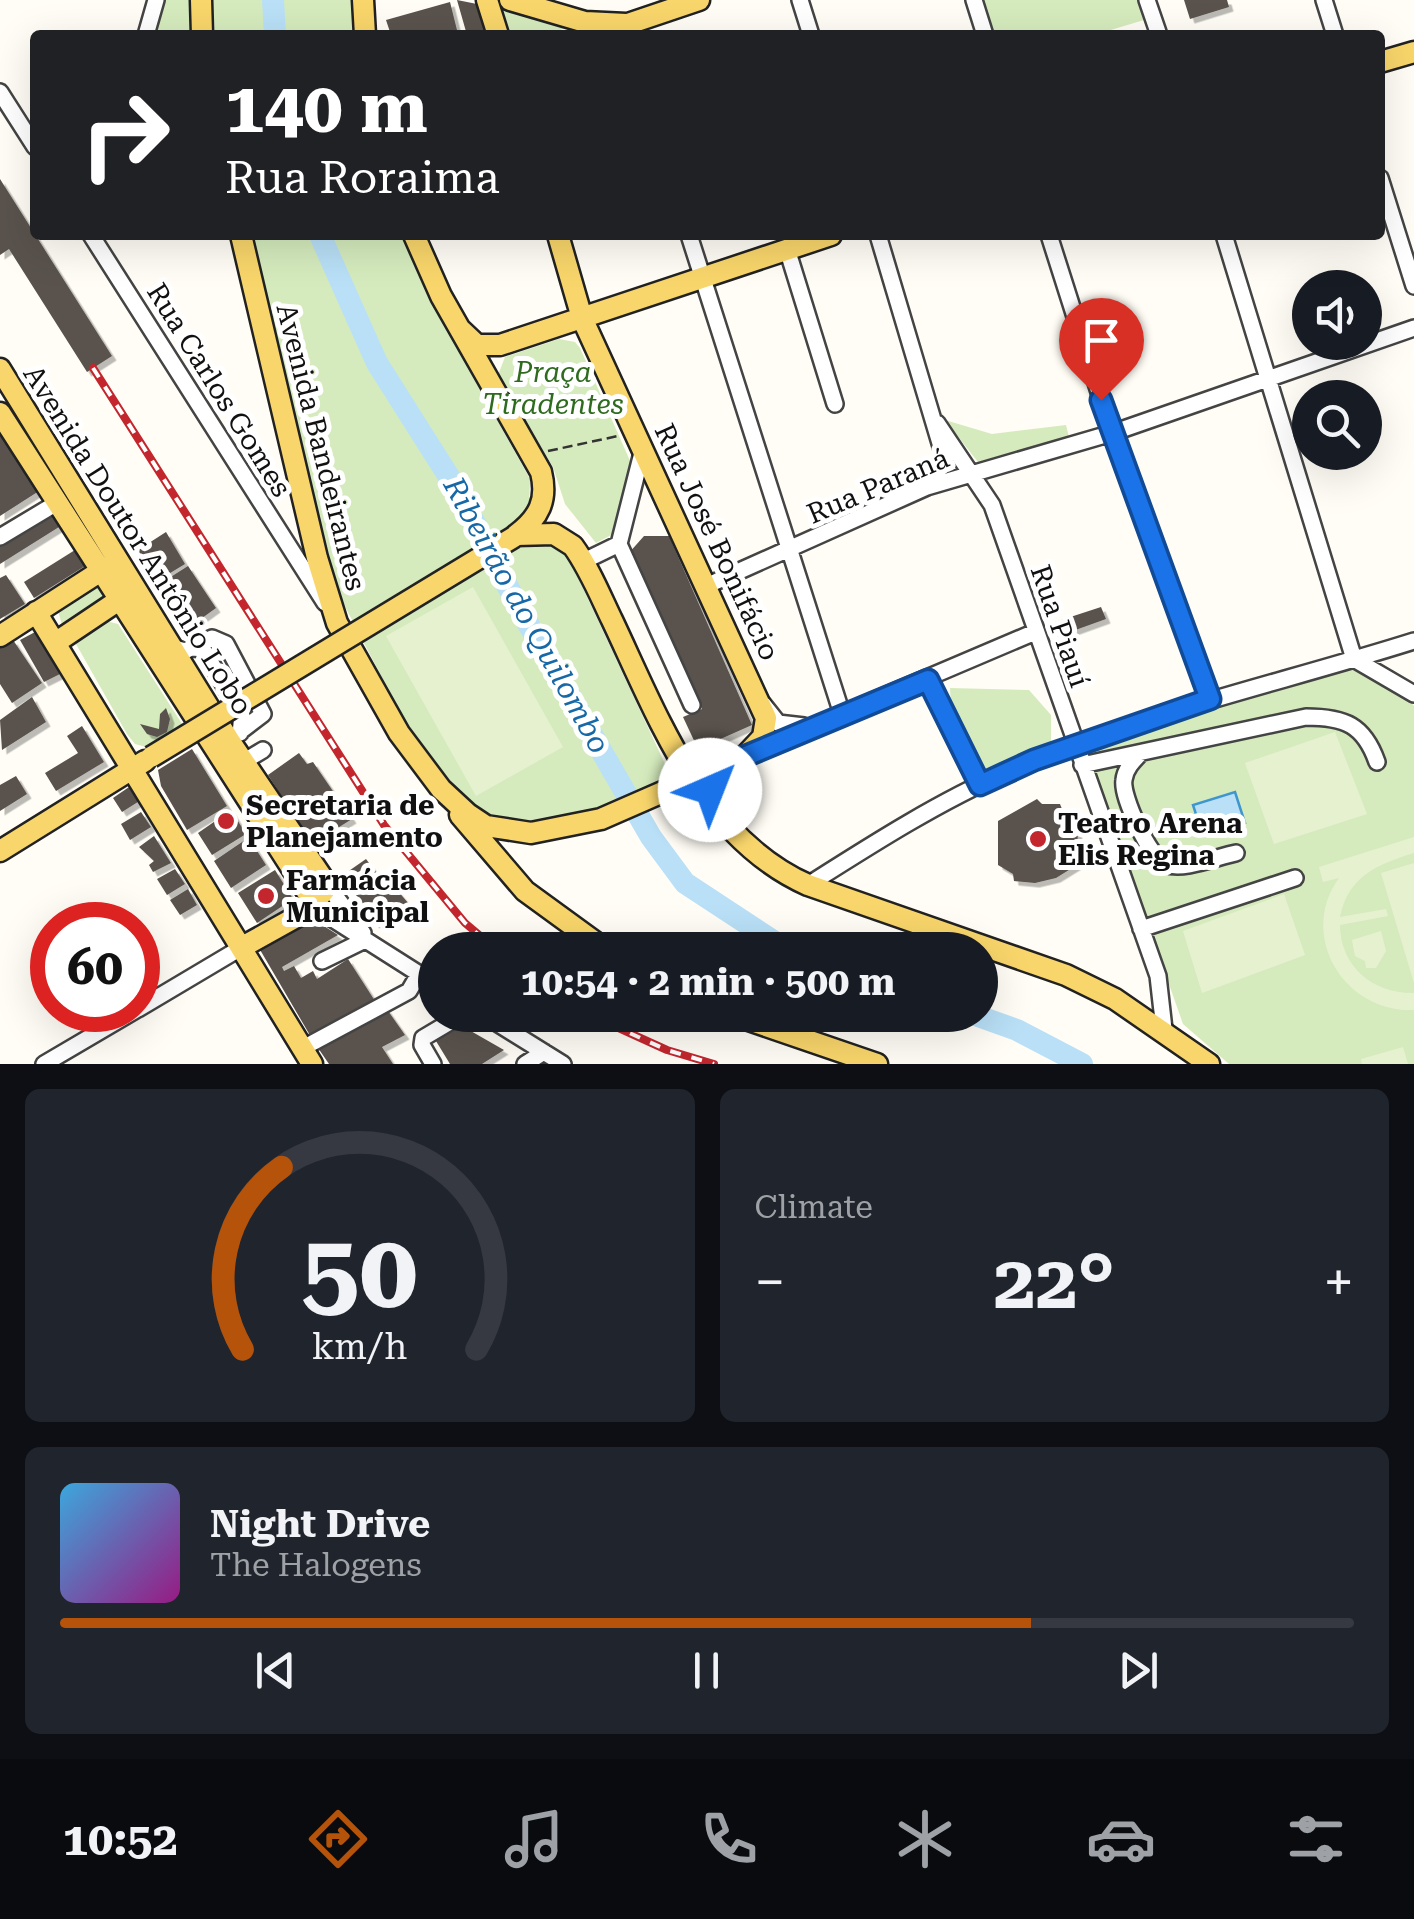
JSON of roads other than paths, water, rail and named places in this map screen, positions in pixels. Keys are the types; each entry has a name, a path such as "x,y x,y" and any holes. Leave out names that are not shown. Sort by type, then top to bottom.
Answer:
{"main road":[{"path":"200,0 202,30"},
{"path":"364,0 365,30"},
{"path":"487,0 496,30"},
{"path":"510,0 628,30 699,0"},
{"path":"1385,61 1414,52"},
{"name":"Avenida Bandeirantes","path":"241,240 317,558 338,622 399,733 442,789 477,820 506,831 554,831 618,814 745,756"},
{"path":"0,851 514,536 535,518 544,496 541,472 460,329 416,240"},
{"name":"Rua José Bonifácio","path":"559,240 582,318 762,703 766,718 763,737 745,756"},
{"path":"460,329 477,345 500,345 815,240"},
{"path":"489,380 486,361 500,345"},
{"name":"Avenida Doutor Antônio Lobo","path":"0,369 6,408 55,504 194,717 227,741"},
{"name":"Avenida Doutor Antônio Lobo","path":"6,408 181,649 227,741"},
{"path":"514,536 554,534 573,546 584,561 672,747 692,779 716,810 773,864 808,885 1066,976 1164,1029 1209,1064"},
{"path":"0,636 117,561"},
{"path":"55,643 136,589"},
{"path":"36,612 142,762 308,1056"},
{"path":"227,741 320,860 314,897 244,946"},
{"path":"227,741 314,897"},
{"path":"672,747 696,766 723,766"},
{"path":"716,810 710,786 723,766"},
{"path":"442,789 502,868 550,912 579,932"},
{"path":"784,1032 877,1064"}],"street":[{"path":"147,30 156,0"},
{"path":"800,0 810,30"},
{"path":"974,0 983,30"},
{"path":"1148,0 1157,30"},
{"path":"1324,0 1333,30"},
{"path":"0,92 27,119"},
{"path":"1385,194 1414,286"},
{"name":"Rua Carlos Gomes","path":"95,240 338,622"},
{"path":"691,240 842,714"},
{"name":"Rua Piauí","path":"880,240 946,460 943,470 926,487"},
{"path":"1051,240 1112,433 1210,699"},
{"path":"1226,240 1271,376 1354,659 1408,691"},
{"path":"787,249 835,404"},
{"name":"Rua Paraná","path":"706,586 926,487 1112,433 1414,328"},
{"name":"Rua Piauí","path":"937,423 992,505 1158,976 1164,1029"},
{"path":"639,441 619,544 692,705"},
{"path":"631,488 646,482 663,493"},
{"path":"0,537 55,504"},
{"path":"584,561 619,544"},
{"path":"745,756 1035,632"},
{"path":"181,649 212,638 222,640 262,704 262,718 227,741"},
{"path":"808,885 980,785 1075,746 1210,699 1414,641"},
{"path":"1388,649 1393,674 1408,691"},
{"path":"928,680 980,785"},
{"path":"762,703 788,727 818,722"},
{"path":"1082,766 1287,720 1335,716 1368,736 1377,762"},
{"path":"243,762 263,750"},
{"path":"1140,753 1124,777 1124,793 1150,850 1161,863 1178,866 1236,853"},
{"path":"1140,929 1295,878"},
{"path":"314,897 320,912 418,973"},
{"path":"314,897 381,950"},
{"path":"322,961 365,940"},
{"path":"160,996 244,946"},
{"path":"308,1056 409,991 418,977"},
{"path":"44,1064 66,1058 104,1032"},
{"path":"433,1032 423,1038 433,1064"},
{"path":"512,1032 563,1064"},
{"path":"525,1064 544,1052"}],"water":[{"path":"1235,792 1245,823 1203,836 1193,805"}],"waterway":[{"name":"Ribeirão do Quilombo","path":"273,0 275,30"},
{"name":"Ribeirão do Quilombo","path":"322,240 377,363 458,491 519,608 651,837 685,883 760,932"},
{"name":"Ribeirão do Quilombo","path":"998,1023 1082,1064"}],"railway":[{"path":"93,368 384,825 476,932"},
{"path":"627,1032 667,1050 714,1064"}],"place":[{"name":"Secretaria de Planejamento","path":"226,821"},
{"name":"Teatro Arena Elis Regina","path":"1038,839"},
{"name":"Farmácia Municipal","path":"266,896"}],"park label":[{"name":"Praça Tiradentes","path":"553,388"}]}
